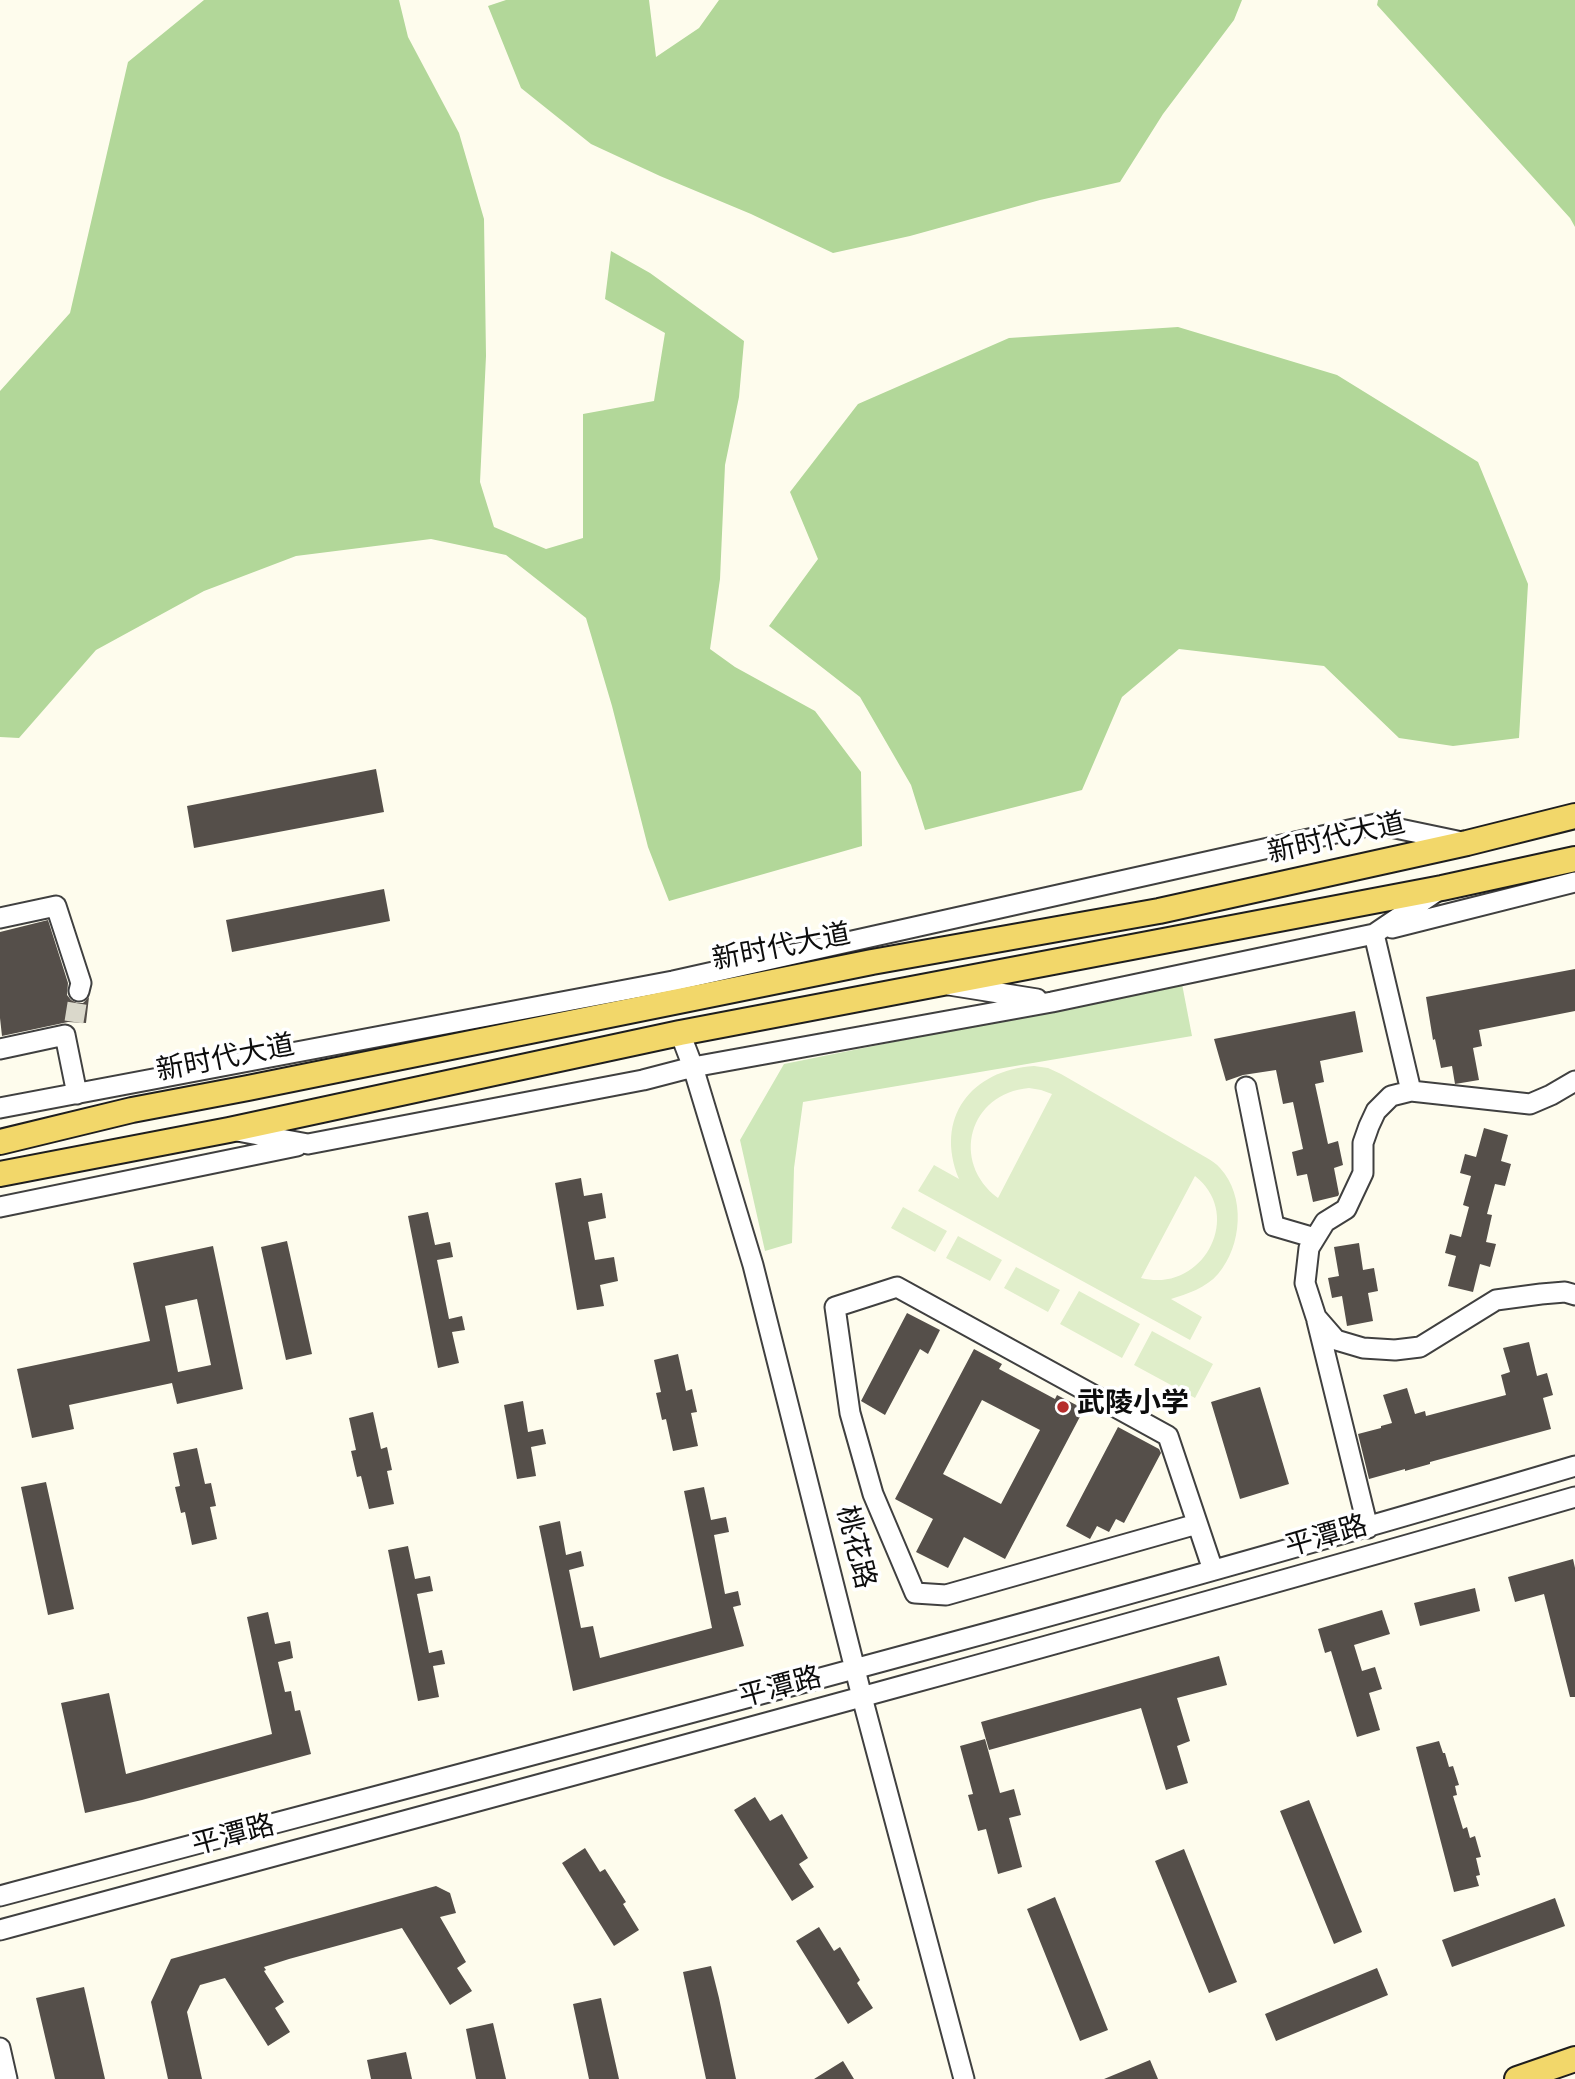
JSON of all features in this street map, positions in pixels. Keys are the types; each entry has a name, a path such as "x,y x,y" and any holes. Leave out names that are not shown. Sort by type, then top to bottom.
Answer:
{"main road":[{"name":"新时代大道","path":"0,1142 132,1110 872,962 1159,911 1467,843 1575,816"},
{"path":"0,1174 229,1130 680,1033 1442,888 1575,859"},
{"path":"1517,2079 1575,2059"}],"street":[{"path":"0,1108 673,981 1376,824 1467,843"},
{"path":"0,1207 308,1144 643,1080 693,1067 1052,1002 1376,933 1575,882"},
{"path":"1376,933 1442,888"},
{"path":"0,918 56,906 80,983 79,991"},
{"path":"1376,933 1411,1091"},
{"path":"941,984 1052,1002"},
{"path":"0,1049 70,1028 77,1094"},
{"name":"桃花路","path":"680,1033 693,1067 753,1265 862,1698 964,2079"},
{"path":"132,1110 191,1072"},
{"path":"1368,1528 1316,1317 1305,1283 1309,1248 1325,1222 1346,1209 1363,1173 1363,1143 1376,1111 1391,1096 1411,1091 1530,1104 1575,1081"},
{"path":"1246,1087 1274,1226 1315,1238"},
{"path":"229,1130 308,1144"},
{"path":"1197,1524 946,1595 915,1593 873,1494 849,1413 835,1307 897,1287 1168,1436 1213,1570"},
{"path":"1316,1317 1336,1340 1363,1349 1395,1350 1420,1347 1496,1300 1541,1294 1575,1295"},
{"name":"平潭路","path":"0,1896 855,1669 1368,1528 1575,1466"},
{"name":"平潭路","path":"0,1930 862,1698 1575,1497"},
{"path":"0,2048 7,2079"}],"green space":[{"path":"204,0 399,0 408,37 459,133 484,219 486,356 480,482 494,527 546,549 583,538 583,414 654,401 665,333 605,299 611,251 650,273 744,341 739,397 725,465 720,579 710,649 735,667 815,711 861,772 862,846 669,901 648,847 586,618 506,555 431,539 296,556 204,591 96,650 19,738 0,737 0,391 70,313 128,62"},
{"path":"506,0 649,0 656,57 699,28 719,0 1242,0 1234,20 1163,114 1120,182 833,253 591,144 521,88 488,6"},
{"path":"1378,0 1575,0 1575,227 1570,218 1377,5"},
{"path":"1178,327 1337,375 1478,462 1528,584 1519,738 1453,746 1399,738 1324,666 1179,649 1122,697 1082,790 925,830 911,785 860,697 769,626 818,559 790,492 858,404 1009,338"},
{"path":"1182,984 1192,1036 803,1102 794,1168 792,1243 765,1251 740,1140 784,1064"},
{"path":"1034,1066 1061,1074 1211,1160 1228,1179 1234,1192 1238,1221 1232,1250 1226,1263 1218,1274 1202,1287 1171,1299 1202,1317 1190,1340 918,1191 934,1165 959,1179 952,1157 951,1136 955,1117 976,1087 992,1077","holes":["1029,1088 1052,1094 998,1198 983,1183 974,1166 971,1149 973,1131 980,1116 992,1102 1008,1093","1195,1176 1210,1192 1216,1211 1216,1230 1210,1248 1199,1263 1183,1274 1163,1280 1141,1278"]},
{"path":"903,1207 947,1231 935,1252 891,1228"},
{"path":"958,1236 1002,1260 990,1281 946,1258"},
{"path":"1016,1267 1060,1290 1048,1312 1004,1288"},
{"path":"1079,1291 1140,1324 1122,1358 1060,1324"},
{"path":"1152,1331 1213,1364 1195,1398 1134,1365"}],"building":[{"path":"376,769 384,812 194,848 187,806"},
{"path":"384,889 390,921 232,952 226,920"},
{"path":"48,920 68,983 67,995 77,1003 83,1003 89,997 86,1023 68,1022 2,1036 0,932"},
{"path":"1575,969 1575,1011 1479,1030 1482,1046 1473,1048 1479,1080 1455,1084 1452,1066 1441,1068 1426,997"},
{"path":"1355,1011 1363,1052 1320,1061 1324,1082 1315,1084 1328,1144 1338,1141 1343,1165 1334,1168 1339,1194 1313,1202 1307,1174 1297,1176 1292,1152 1303,1149 1293,1102 1283,1104 1276,1070 1243,1075 1226,1081 1214,1039"},
{"path":"1484,1128 1508,1135 1501,1161 1511,1164 1505,1186 1495,1184 1487,1214 1492,1215 1486,1242 1496,1244 1490,1267 1480,1264 1473,1292 1448,1286 1456,1256 1445,1253 1450,1234 1461,1237 1469,1207 1463,1205 1471,1176 1460,1173 1465,1154 1476,1157"},
{"path":"581,1178 584,1196 602,1193 606,1218 588,1222 595,1260 614,1257 618,1281 600,1285 604,1306 577,1310 555,1183"},
{"path":"428,1212 435,1245 450,1242 453,1257 437,1260 449,1319 462,1316 465,1330 452,1332 459,1363 438,1368 408,1216"},
{"path":"287,1241 312,1354 286,1360 261,1247"},
{"path":"1359,1243 1363,1270 1374,1268 1378,1291 1368,1293 1373,1321 1347,1326 1342,1296 1332,1298 1328,1278 1339,1276 1334,1247"},
{"path":"213,1246 243,1389 177,1404 172,1383 69,1405 74,1429 32,1438 17,1369 150,1341 133,1263","holes":["197,1299 211,1365 178,1372 165,1306"]},
{"path":"907,1313 940,1330 928,1354 920,1349 885,1415 861,1401"},
{"path":"1529,1342 1537,1376 1547,1373 1553,1395 1543,1398 1551,1429 1369,1479 1358,1434 1392,1423 1383,1395 1407,1388 1415,1414 1425,1411 1426,1416 1506,1395 1501,1375 1510,1372 1503,1348"},
{"path":"974,1349 1002,1364 999,1369 1055,1399 1057,1395 1084,1409 1005,1559 964,1537 948,1568 916,1552 933,1519 895,1499","holes":["982,1400 1040,1430 1001,1504 943,1474"]},
{"path":"678,1354 686,1391 692,1389 697,1412 691,1413 698,1446 673,1451 666,1419 662,1420 656,1393 661,1392 654,1360"},
{"path":"1260,1387 1289,1484 1240,1499 1211,1402"},
{"path":"523,1401 528,1432 543,1429 546,1444 531,1447 536,1476 517,1479 504,1405"},
{"path":"373,1412 381,1449 387,1447 392,1470 387,1471 394,1504 369,1509 361,1476 357,1477 351,1451 356,1450 349,1418"},
{"path":"1118,1427 1159,1449 1161,1453 1124,1523 1116,1519 1109,1532 1097,1526 1090,1539 1066,1526"},
{"path":"197,1448 205,1484 211,1483 216,1506 210,1507 217,1539 192,1545 185,1512 181,1513 175,1487 180,1486 173,1453"},
{"path":"46,1482 74,1609 48,1615 21,1487"},
{"path":"704,1487 711,1520 726,1517 729,1532 714,1535 725,1594 738,1591 741,1605 733,1607 744,1646 573,1691 539,1526 560,1521 566,1555 581,1551 584,1566 569,1570 581,1628 593,1626 600,1658 712,1628 684,1491"},
{"path":"408,1546 415,1579 430,1576 433,1591 417,1594 429,1653 442,1650 445,1664 433,1666 439,1697 418,1701 388,1550"},
{"path":"1573,1559 1575,1697 1570,1697 1544,1594 1515,1602 1508,1577"},
{"path":"1475,1588 1480,1611 1420,1626 1414,1603"},
{"path":"1382,1610 1390,1634 1354,1645 1362,1671 1375,1667 1382,1689 1369,1693 1380,1730 1357,1737 1331,1651 1325,1653 1318,1629"},
{"path":"268,1612 275,1644 290,1641 293,1658 278,1662 285,1692 291,1691 295,1711 300,1710 311,1754 85,1813 61,1703 109,1693 126,1774 272,1734 247,1617"},
{"path":"1219,1656 1227,1685 1177,1698 1190,1741 1177,1746 1188,1783 1166,1790 1141,1708 989,1750 981,1722"},
{"path":"985,1739 1000,1793 1014,1789 1021,1815 1009,1818 1022,1867 998,1874 986,1829 978,1831 968,1795 973,1794 960,1746"},
{"path":"1439,1741 1449,1767 1453,1766 1459,1785 1455,1786 1457,1795 1453,1796 1463,1829 1467,1827 1470,1838 1475,1836 1481,1857 1476,1858 1480,1875 1476,1876 1479,1886 1454,1892 1416,1747"},
{"path":"755,1797 770,1821 782,1814 808,1858 799,1864 814,1887 792,1901 734,1810"},
{"path":"1309,1800 1362,1932 1334,1944 1280,1811"},
{"path":"585,1848 600,1872 605,1869 626,1902 623,1904 639,1930 614,1946 562,1863"},
{"path":"1184,1849 1237,1982 1209,1993 1155,1861"},
{"path":"436,1886 450,1893 456,1913 440,1917 466,1962 457,1968 472,1991 450,2005 402,1928 289,1959 264,1967 264,1971 284,2002 275,2008 290,2032 268,2046 225,1978 200,1985 187,2012 202,2079 168,2079 151,2002 171,1959"},
{"path":"1055,1897 1108,2030 1080,2041 1027,1909"},
{"path":"1555,1898 1565,1926 1452,1967 1442,1940"},
{"path":"819,1927 834,1951 840,1947 860,1980 857,1983 873,2008 848,2024 796,1941"},
{"path":"711,1966 736,2079 706,2079 683,1972"},
{"path":"1377,1968 1388,1995 1276,2041 1265,2014"},
{"path":"84,1987 105,2079 55,2079 36,1998"},
{"path":"601,1998 619,2079 589,2079 573,2004"},
{"path":"493,2023 506,2079 476,2079 466,2029"},
{"path":"406,2052 412,2079 371,2079 367,2060"},
{"path":"1150,2060 1158,2079 1104,2079"},
{"path":"843,2061 854,2079 814,2079"}],"tunnel":[{"path":"74,1022 79,991"}],"place":[{"name":"武陵小学","path":"1063,1407"}]}
